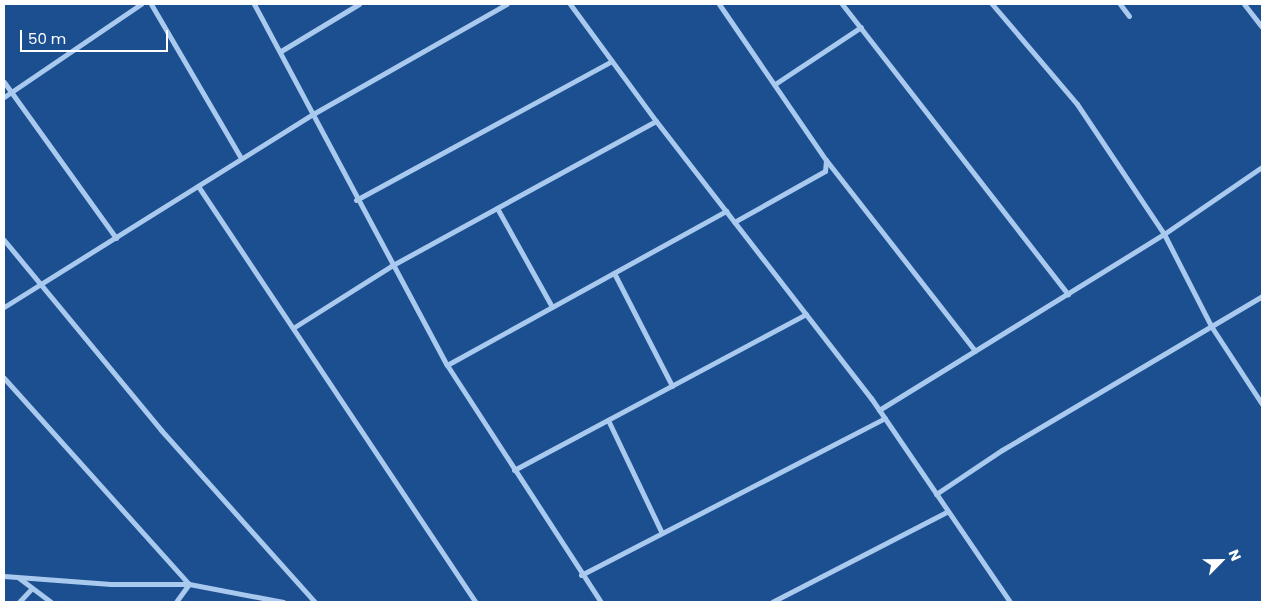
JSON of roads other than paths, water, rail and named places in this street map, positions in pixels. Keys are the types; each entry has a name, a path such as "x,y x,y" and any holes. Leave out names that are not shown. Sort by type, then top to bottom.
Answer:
{"street":[{"path":"4,97 141,4"},
{"path":"151,4 242,158"},
{"path":"254,4 281,51 391,266 447,365 581,574 601,602"},
{"path":"281,51 359,4"},
{"path":"4,307 313,114 507,4"},
{"path":"570,4 656,121 885,418 1010,602"},
{"path":"719,4 826,160 975,352"},
{"path":"842,4 1068,294"},
{"path":"992,4 1077,104 1164,234 1212,326 1262,404"},
{"path":"1120,4 1129,16"},
{"path":"1244,4 1262,27"},
{"path":"775,84 861,28"},
{"path":"356,200 612,61"},
{"path":"4,82 116,238"},
{"path":"293,328 391,266 656,121"},
{"path":"734,222 824,170 826,160"},
{"path":"879,410 1164,234 1262,167"},
{"path":"198,186 476,602"},
{"path":"497,208 552,307"},
{"path":"447,365 726,211"},
{"path":"4,240 161,430 315,602"},
{"path":"614,273 672,386"},
{"path":"936,494 1002,450 1262,296"},
{"path":"514,470 806,314"},
{"path":"4,378 189,584"},
{"path":"581,574 885,418"},
{"path":"608,420 662,533"},
{"path":"772,602 948,511"},
{"path":"4,576 111,584 189,584 283,602"},
{"path":"18,578 51,602"},
{"path":"176,602 189,584"},
{"path":"19,602 32,588"}]}
